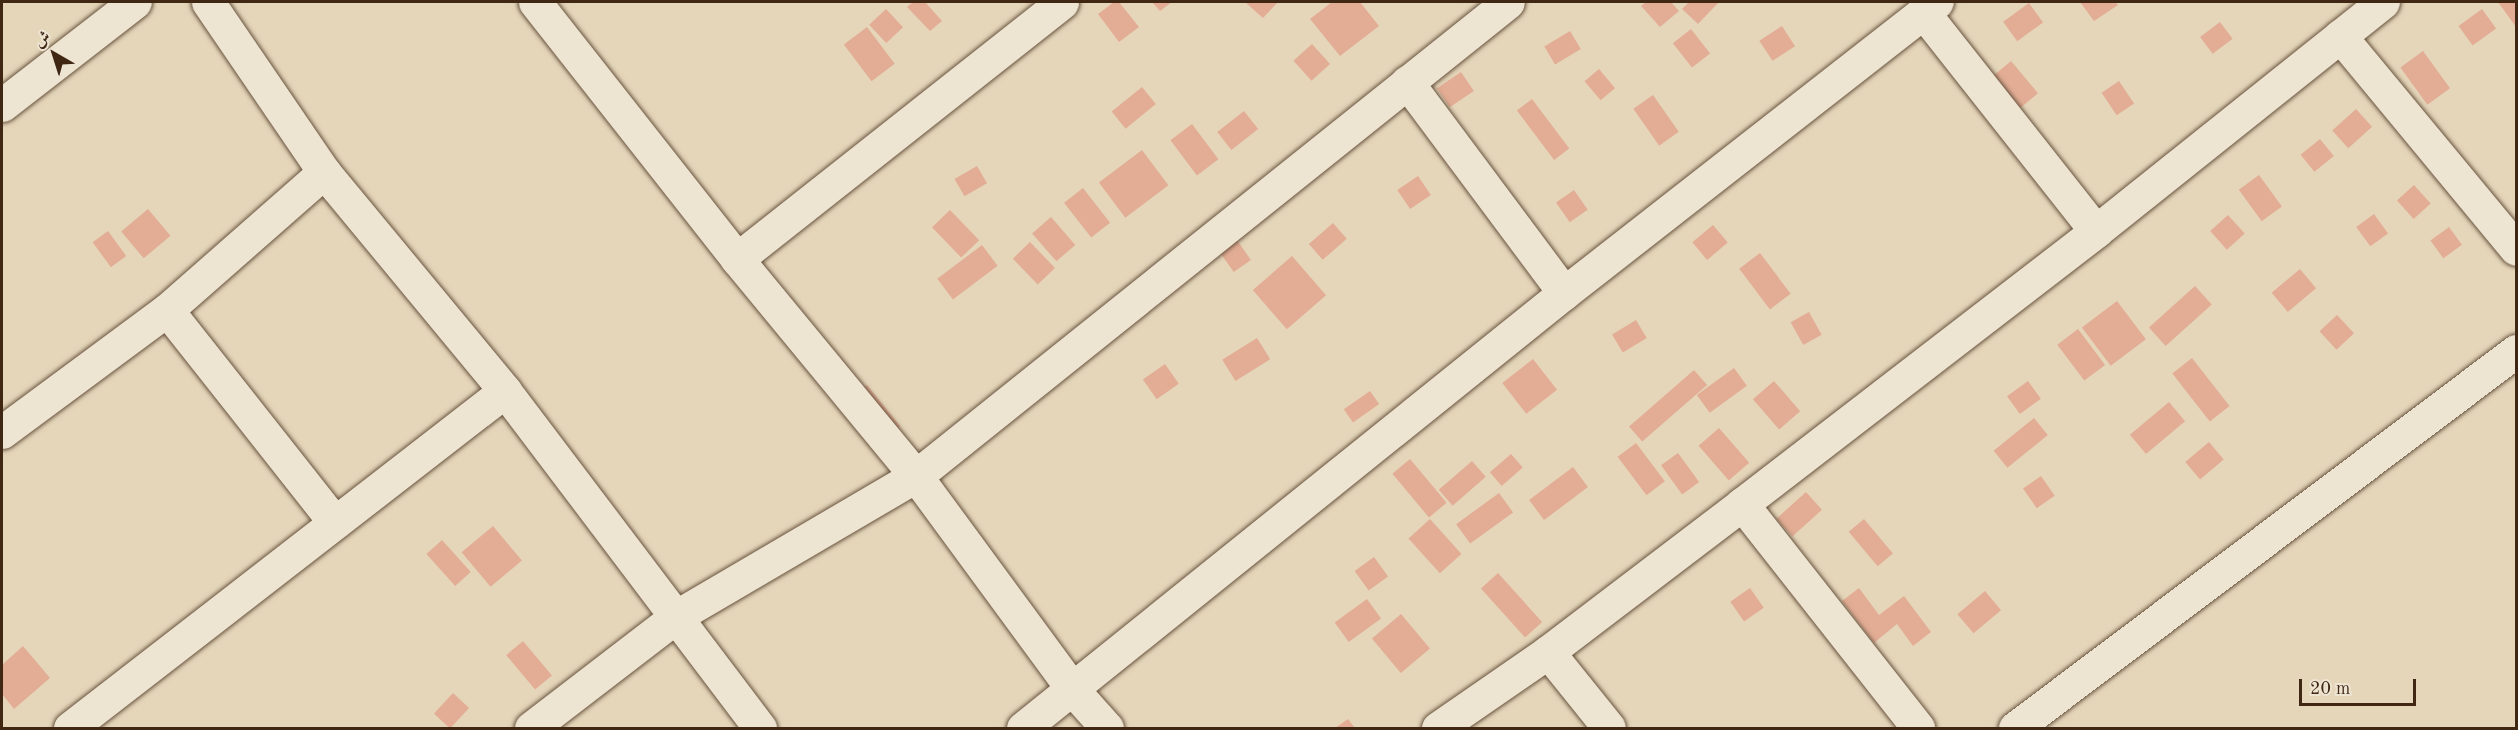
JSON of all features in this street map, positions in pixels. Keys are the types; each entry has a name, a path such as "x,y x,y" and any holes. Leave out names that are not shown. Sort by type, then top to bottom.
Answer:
{"street":[{"path":"2,105 135,2"},
{"path":"208,2 324,172 505,392 677,616 760,729"},
{"path":"737,259 1062,2"},
{"path":"531,729 677,616 916,476 1508,2"},
{"path":"1438,729 1548,652 1742,504 2096,231 2383,2"},
{"path":"546,6 737,259 916,476 1073,690 1107,729"},
{"path":"1023,729 1564,293 1930,7 2096,231"},
{"path":"2340,36 2517,249"},
{"path":"1407,82 1564,293"},
{"path":"2,432 167,310 324,172"},
{"path":"167,310 335,523"},
{"path":"2015,729 2517,351"},
{"path":"70,729 505,392"},
{"path":"1742,504 1918,729"},
{"path":"1548,652 1608,729"}],"building":[{"path":"913,2 925,2 942,21 930,31 907,7"},
{"path":"1114,2 1119,2 1139,27 1119,42 1098,14"},
{"path":"1152,2 1172,2 1160,11"},
{"path":"1245,2 1278,2 1263,18"},
{"path":"1332,2 1360,2 1379,26 1340,56 1310,19"},
{"path":"1646,2 1671,2 1679,11 1660,27 1641,6"},
{"path":"1689,2 1719,2 1698,24 1682,9"},
{"path":"2080,2 2115,2 2118,5 2094,21"},
{"path":"2498,2 2516,2 2516,27"},
{"path":"2029,3 2043,22 2017,41 2003,22"},
{"path":"886,9 903,27 886,43 869,25"},
{"path":"2482,9 2496,28 2473,45 2459,26"},
{"path":"2220,22 2233,39 2213,54 2200,37"},
{"path":"1782,26 1795,46 1772,61 1759,41"},
{"path":"867,27 895,64 872,81 844,44"},
{"path":"1691,29 1710,53 1692,68 1673,43"},
{"path":"1570,31 1581,49 1555,64 1544,46"},
{"path":"1312,44 1330,64 1311,81 1293,61"},
{"path":"2423,51 2450,88 2427,105 2400,67"},
{"path":"2011,61 2038,93 2020,108 1993,76"},
{"path":"1599,69 1615,88 1601,100 1584,81"},
{"path":"1461,72 1474,91 1450,107 1437,88"},
{"path":"2119,81 2134,103 2117,115 2102,93"},
{"path":"1142,87 1156,104 1126,129 1112,112"},
{"path":"1653,95 1679,132 1659,146 1633,109"},
{"path":"1532,99 1569,149 1554,160 1517,110"},
{"path":"2356,109 2372,127 2348,148 2332,130"},
{"path":"1244,111 1258,129 1231,150 1217,132"},
{"path":"1192,124 1218,159 1197,175 1170,140"},
{"path":"2320,139 2334,156 2314,172 2301,155"},
{"path":"1142,150 1168,185 1125,218 1099,182"},
{"path":"977,166 987,183 964,196 954,179"},
{"path":"2259,175 2282,207 2262,221 2239,190"},
{"path":"1418,176 1431,195 1410,209 1397,190"},
{"path":"2414,185 2431,204 2414,219 2397,200"},
{"path":"1083,188 1110,223 1091,237 1064,203"},
{"path":"1574,190 1588,210 1570,222 1556,203"},
{"path":"148,209 170,236 144,258 121,231"},
{"path":"950,210 979,240 961,258 932,227"},
{"path":"2374,214 2388,233 2370,246 2356,227"},
{"path":"2228,215 2245,234 2227,250 2210,231"},
{"path":"1051,217 1075,245 1056,261 1032,233"},
{"path":"1333,223 1347,239 1323,260 1309,244"},
{"path":"1713,225 1728,243 1707,260 1692,242"},
{"path":"2449,227 2462,245 2443,258 2430,241"},
{"path":"108,231 126,256 111,267 93,242"},
{"path":"1232,233 1251,260 1234,272 1215,245"},
{"path":"1030,242 1055,268 1038,285 1013,259"},
{"path":"982,245 998,266 953,299 937,279"},
{"path":"1760,253 1791,294 1770,309 1739,269"},
{"path":"1292,256 1326,295 1287,329 1253,290"},
{"path":"2300,269 2316,288 2288,312 2272,293"},
{"path":"2195,286 2212,305 2166,346 2149,327"},
{"path":"2117,301 2146,339 2111,366 2082,327"},
{"path":"1809,312 1822,335 1803,345 1791,322"},
{"path":"2337,315 2354,333 2336,350 2319,331"},
{"path":"1636,320 1647,338 1623,352 1612,334"},
{"path":"2078,329 2105,365 2084,381 2057,345"},
{"path":"1257,338 1270,359 1235,381 1222,360"},
{"path":"2192,358 2230,406 2210,421 2172,373"},
{"path":"1533,359 1557,390 1526,414 1502,383"},
{"path":"1165,364 1179,384 1157,399 1143,379"},
{"path":"1734,368 1747,386 1710,413 1697,395"},
{"path":"1694,370 1707,385 1642,442 1629,426"},
{"path":"1774,381 1800,411 1779,430 1753,399"},
{"path":"2028,381 2041,399 2020,414 2007,396"},
{"path":"867,385 900,426 888,436 855,395"},
{"path":"1370,391 1379,404 1353,422 1344,409"},
{"path":"2169,402 2185,421 2146,454 2130,435"},
{"path":"2034,418 2048,435 2007,468 1994,451"},
{"path":"1719,428 1749,463 1729,480 1699,446"},
{"path":"2209,442 2224,460 2200,480 2185,462"},
{"path":"1636,443 1665,481 1647,495 1618,457"},
{"path":"1678,453 1699,482 1682,494 1661,465"},
{"path":"1511,454 1523,468 1502,486 1490,472"},
{"path":"1410,459 1447,503 1429,517 1392,474"},
{"path":"1472,461 1486,477 1453,506 1439,490"},
{"path":"1573,467 1588,487 1544,520 1529,500"},
{"path":"2041,476 2055,496 2037,508 2023,489"},
{"path":"1806,492 1822,510 1792,537 1776,519"},
{"path":"1499,493 1513,512 1470,544 1456,524"},
{"path":"1430,519 1461,554 1440,573 1408,538"},
{"path":"1864,519 1893,553 1878,566 1849,532"},
{"path":"493,526 522,560 491,587 462,552"},
{"path":"442,540 471,572 455,586 426,554"},
{"path":"1374,557 1388,576 1369,591 1355,571"},
{"path":"1498,573 1542,622 1525,637 1481,588"},
{"path":"1750,588 1764,608 1744,621 1730,602"},
{"path":"1859,588 1879,615 1904,596 1931,632 1913,646 1897,624 1874,643 1842,601"},
{"path":"1985,591 2001,610 1973,633 1957,614"},
{"path":"1367,599 1381,618 1349,642 1335,623"},
{"path":"1401,614 1430,648 1401,673 1372,638"},
{"path":"523,641 552,675 535,690 506,655"},
{"path":"23,646 50,678 14,709 2,694 2,665"},
{"path":"453,693 469,708 450,728 434,713"},
{"path":"1348,719 1355,728 1335,728"}]}
